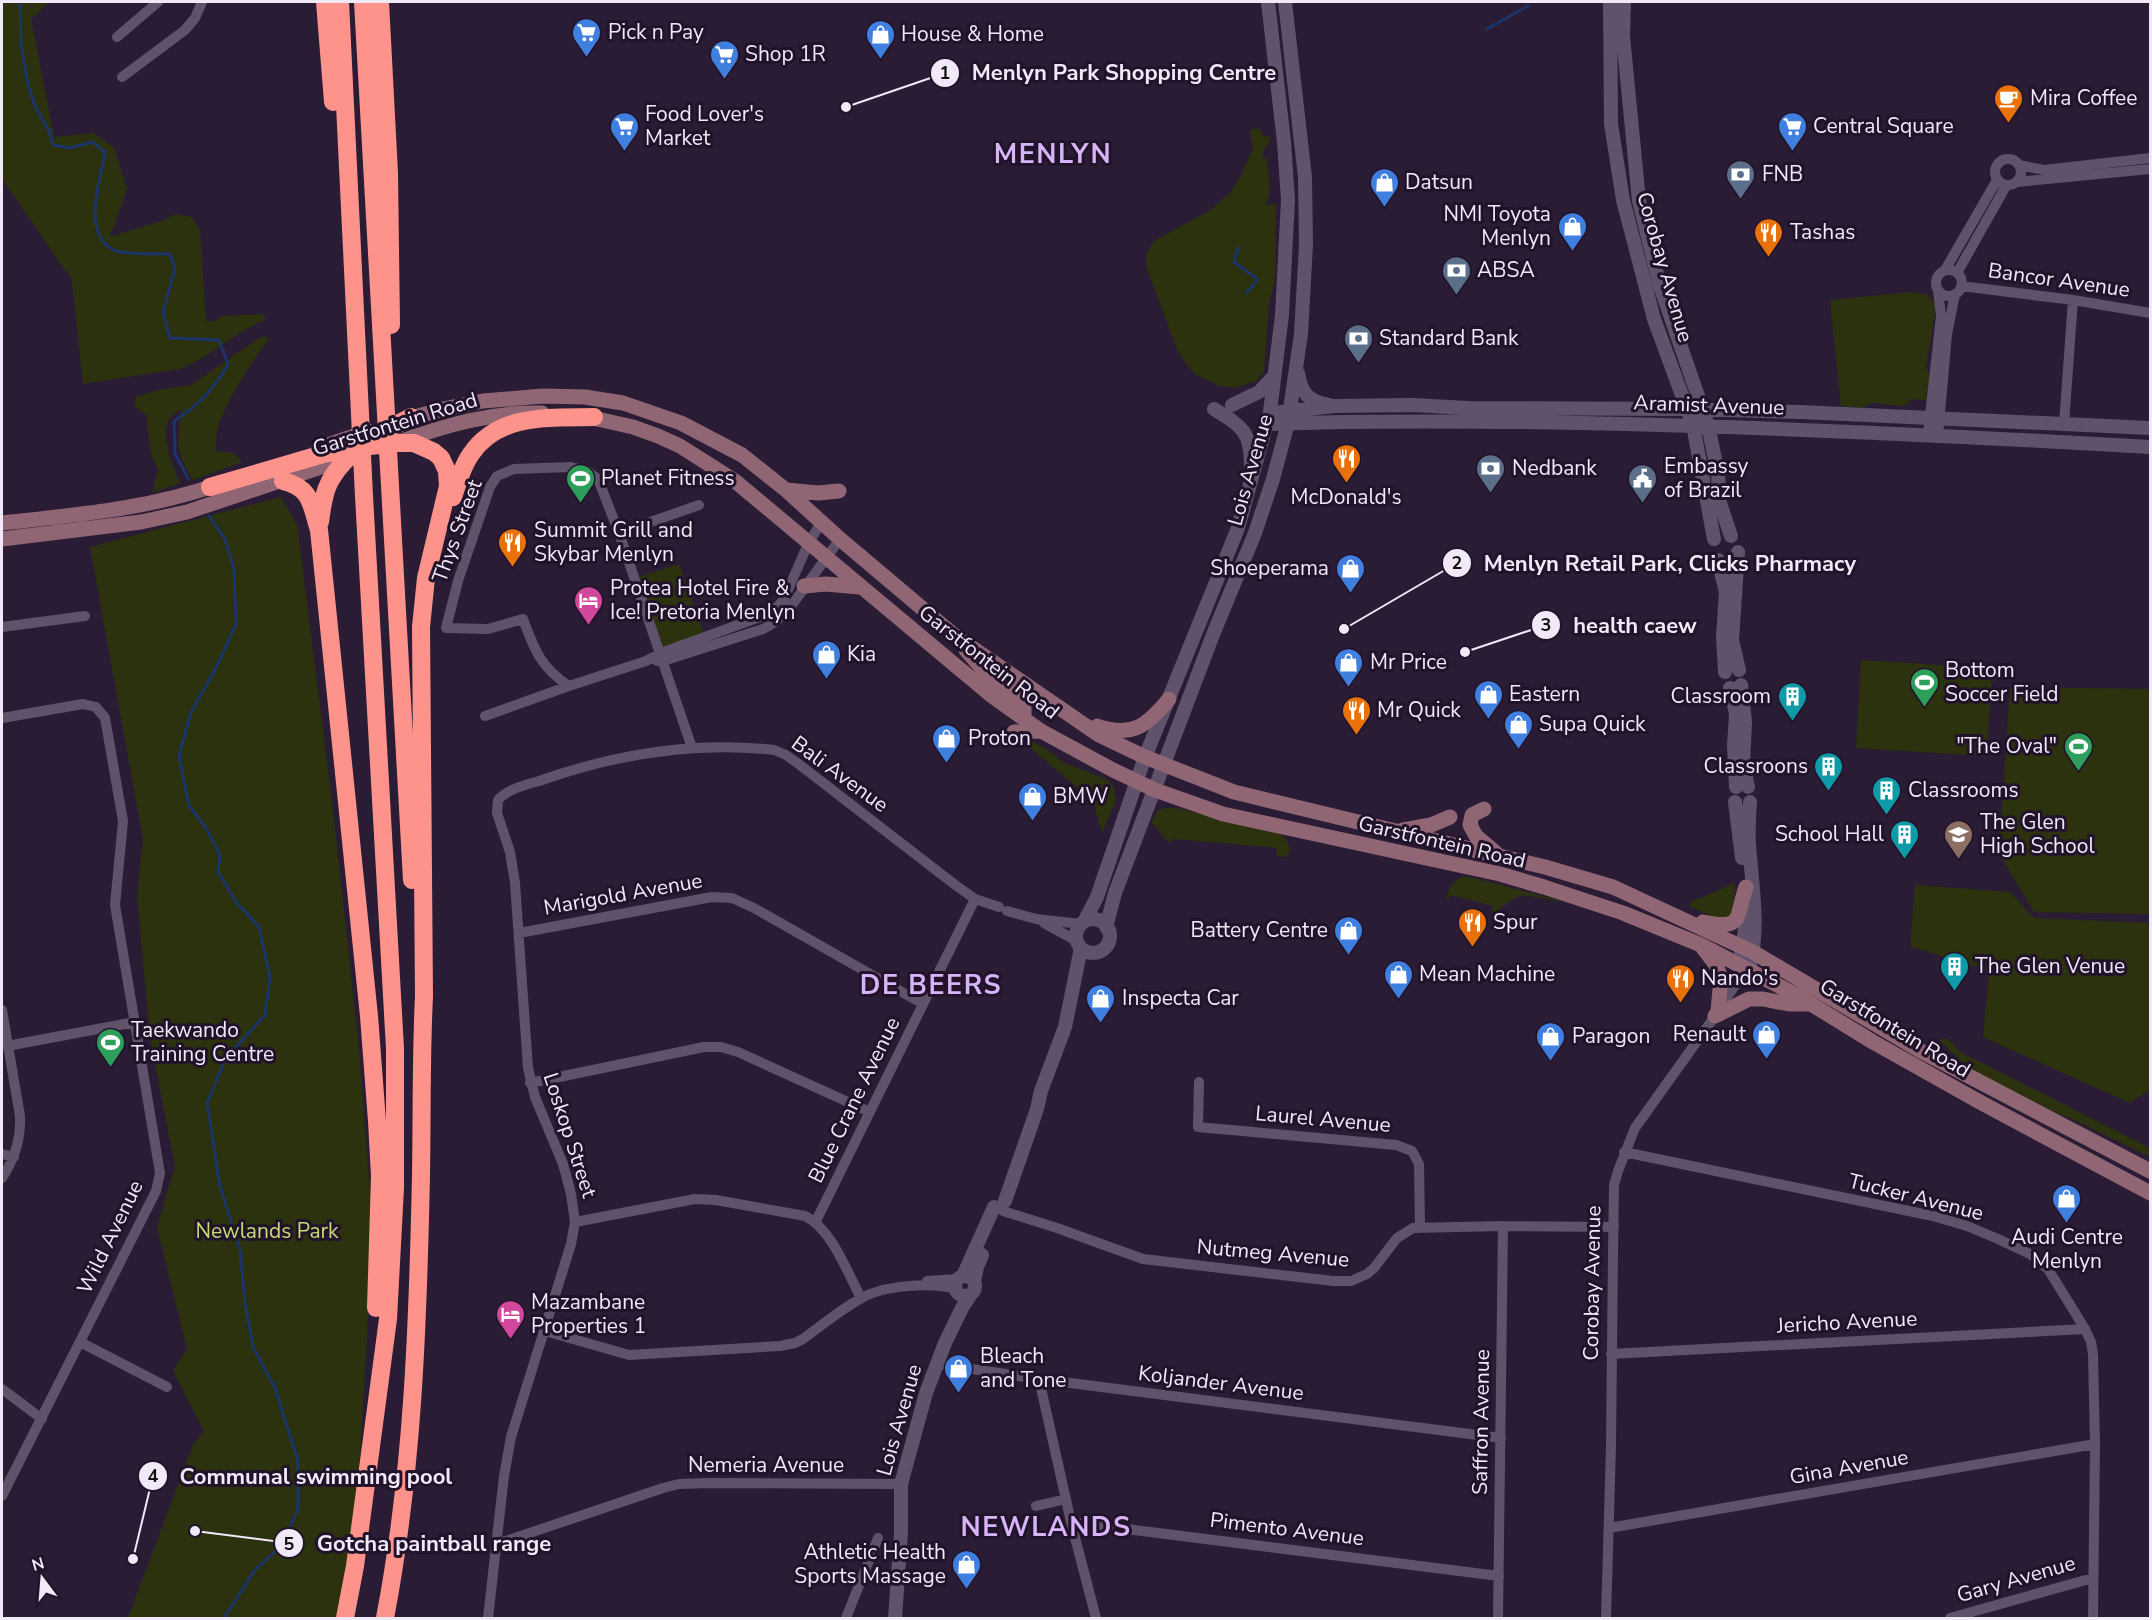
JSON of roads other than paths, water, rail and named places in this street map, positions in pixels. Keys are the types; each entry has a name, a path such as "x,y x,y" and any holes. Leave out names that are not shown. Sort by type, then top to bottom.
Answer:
{"highway":[{"path":"325,2 337,145 351,219"},
{"path":"340,2 395,1049 395,1188 388,1319 372,1448 345,1618"},
{"path":"363,2 421,1043 418,1293 410,1437 396,1560 385,1618"},
{"path":"380,2 392,318 391,354 384,404"},
{"path":"324,463 361,447 419,415"},
{"path":"433,551 470,456 491,433 524,420 594,417"},
{"path":"210,487 347,459 361,447 428,438 441,458 448,478 447,497 426,578 421,627 424,996 421,1043"},
{"path":"319,530 323,502 324,463"},
{"path":"283,481 305,491 319,530 369,1016 378,1121 380,1207 372,1448"}],"main road":[{"name":"Garstfontein Road","path":"2,539 149,520 187,512 283,481 419,415 483,401 510,398 585,398 624,403 662,415 721,442 742,455 786,490 821,523 955,636 1099,735 1145,757 1234,792 1545,867 1613,887 1748,949 1919,1050 2151,1171"},
{"name":"Garstfontein Road","path":"428,438 483,417 519,412 594,417 633,427 680,446 735,481 992,696 1041,730 1090,759 1155,790 1223,814 1341,841 1444,861 1544,887 1645,921 1701,945 1744,967 1957,1090 2151,1193"},
{"name":"Garstfontein Road","path":"347,459 396,443"},
{"path":"2,524 128,508 210,487"},
{"path":"786,490 818,493 839,491"},
{"path":"804,586 829,584 859,587"},
{"path":"955,636 981,668 1019,699 1024,708 1024,718"},
{"path":"1071,717 1106,729 1131,730 1148,722 1168,699"},
{"path":"1014,732 1041,730"},
{"path":"1484,809 1471,817 1470,825 1476,836 1499,856"},
{"path":"1394,831 1431,825 1450,817"},
{"path":"1688,920 1723,925 1733,923 1740,914 1746,888"},
{"path":"1701,945 1716,965 1721,978 1716,1014"},
{"path":"1716,1014 1749,999 1788,1004 1811,1004"},
{"path":"2121,1156 2133,1153 2151,1161"}],"street":[{"path":"117,37 158,2"},
{"path":"122,77 185,30 195,18 202,2"},
{"name":"Lois Avenue","path":"1083,923 1097,897 1145,757 1199,620 1225,563 1251,485 1268,418 1275,376 1286,268 1288,200 1284,142 1268,2"},
{"name":"Lois Avenue","path":"1106,927 1114,893 1214,632 1255,534 1289,417 1304,299 1306,245 1305,177 1285,2"},
{"name":"Corobay Avenue","path":"1610,2 1611,124 1618,173 1652,310 1693,425 1714,539 1711,550 1718,560 1726,592 1723,637 1734,679"},
{"name":"Corobay Avenue","path":"1624,2 1623,36 1639,201 1660,286 1708,425 1718,474 1720,503 1731,536 1736,540 1738,552 1732,640 1736,714 1734,746 1742,787"},
{"path":"2151,158 2044,170 2019,165 2010,159 2000,162 1995,172 2007,182 2151,169"},
{"path":"1934,434 1941,316 1936,278 1946,270 2007,182 2021,172 2019,165"},
{"path":"1958,273 2007,182"},
{"path":"1935,418 1947,334 1961,279 1958,273 1946,270"},
{"path":"1938,290 1945,295 1958,290"},
{"name":"Bancor Avenue","path":"1958,290 2073,300 2151,313"},
{"path":"2064,424 2073,300"},
{"path":"1296,362 1300,383 1307,397 1321,404 1334,406"},
{"path":"1232,405 1264,389 1275,376"},
{"name":"Aramist Avenue","path":"1289,417 1334,406 1412,405 1468,408 1688,409 2151,428"},
{"path":"1214,409 1238,424 1247,435 1251,450 1251,485"},
{"name":"Aramist Avenue","path":"1268,418 1708,425 1934,434 2151,447"},
{"name":"Thys Street","path":"569,686 555,677 538,657 522,619 488,628 446,628 458,581 490,487 502,473 514,469 571,468 587,471 598,479 619,533 692,748"},
{"path":"619,533 699,505"},
{"path":"662,657 771,611 784,599 808,544 821,523"},
{"path":"1714,539 1725,534 1731,536"},
{"path":"484,716 662,657 763,629 781,618 840,539"},
{"path":"1718,560 1730,561 1738,552"},
{"path":"2,627 85,616"},
{"name":"Wild Avenue","path":"2,718 83,704 96,707 105,718 122,810 123,834 115,905 160,1166 159,1182 2,1496"},
{"name":"Bali Avenue","path":"498,800 517,788 596,764 692,748 764,749 786,755 975,898 1036,919 1083,923"},
{"name":"Corobay Avenue","path":"1607,1617 1614,1185 1624,1152 1635,1128 1716,1014 1744,967 1756,914 1749,843 1752,792 1742,787"},
{"name":"Corobay Avenue","path":"1742,787 1732,793 1746,888 1748,949"},
{"name":"Loskop Street","path":"488,1618 504,1476 511,1437 571,1244 574,1222 567,1177 530,1083 513,864 497,813 498,800"},
{"path":"1735,802 1744,805 1750,802"},
{"name":"Marigold Avenue","path":"519,933 712,897 727,897 754,908 923,1004"},
{"name":"Blue Crane Avenue","path":"816,1221 975,898"},
{"name":"Bali Avenue","path":"1036,919 1084,947"},
{"path":"1094,920 1106,927 1109,935 1104,949 1084,947 1076,932 1083,923 1094,920"},
{"name":"Lois Avenue","path":"896,1618 901,1533 901,1484 917,1421 963,1285 1001,1206 1011,1154 1031,1107 1041,1091 1065,1027 1073,1013 1076,993 1087,968 1084,947"},
{"path":"2,1010 21,1130 14,1157 2,1178"},
{"path":"7,1046 135,1022"},
{"path":"530,1083 704,1047 721,1047 738,1052 870,1112"},
{"name":"Laurel Avenue","path":"1199,1082 1198,1127 1396,1145 1412,1151 1419,1164 1420,1227"},
{"name":"Tucker Avenue","path":"1624,1152 1933,1216 1967,1226 2023,1250 2042,1262 2052,1274 2085,1329 2093,1354 2095,1444 2093,1618"},
{"path":"2,1154 14,1157"},
{"path":"574,1222 695,1199 716,1200 794,1214 816,1221 824,1230 861,1298"},
{"name":"Nutmeg Avenue","path":"1001,1206 1143,1259 1333,1281 1351,1281 1367,1274 1402,1233 1420,1227 1614,1227"},
{"name":"Saffron Avenue","path":"1498,1618 1503,1226"},
{"path":"545,1331 628,1355 780,1346 795,1343 861,1298 874,1293 910,1286 963,1285"},
{"name":"Jericho Avenue","path":"1611,1354 2085,1329"},
{"path":"80,1342 167,1387"},
{"name":"Koljander Avenue","path":"938,1364 1501,1438"},
{"path":"1039,1379 1071,1522 1096,1618"},
{"path":"2,1389 42,1419"},
{"name":"Gina Avenue","path":"1609,1528 2095,1444"},
{"name":"Nemeria Avenue","path":"497,1544 663,1488 679,1485 695,1483 901,1484"},
{"path":"1036,1506 1066,1499"},
{"name":"Pimento Avenue","path":"1071,1522 1499,1576"},
{"path":"846,1618 878,1538"},
{"name":"Gary Avenue","path":"1950,1618 2093,1578"}],"waterway":[{"path":"20,2 21,45 28,85 53,145 70,148 92,142 105,152 97,189 95,216 102,239 115,251 170,254 175,268 163,312 170,338 219,340 228,364 205,396 174,421 175,454 188,478"},
{"path":"1487,29 1528,6"},
{"path":"1238,248 1234,262 1256,278 1256,282 1246,293"},
{"path":"209,516 225,539 234,569 236,624 216,668 191,712 179,756 189,806 206,828 220,855 218,872 236,902 259,927 270,977 265,1015 226,1058 207,1103 220,1186 240,1250 245,1303 253,1347 275,1388 298,1461 298,1509 282,1545 255,1570 224,1618"}],"place":[{"name":"Pick n Pay","path":"587,58"},
{"name":"House & Home","path":"880,60"},
{"name":"Shop 1R","path":"724,80"},
{"name":"Menlyn Park Shopping Centre","path":"846,107"},
{"name":"Mira Coffee","path":"2009,124"},
{"name":"Food Lover's Market","path":"624,152"},
{"name":"Central Square","path":"1792,152"},
{"name":"FNB","path":"1741,200"},
{"name":"Datsun","path":"1384,208"},
{"name":"NMI Toyota Menlyn","path":"1572,252"},
{"name":"Tashas","path":"1769,258"},
{"name":"ABSA","path":"1456,296"},
{"name":"Standard Bank","path":"1358,364"},
{"name":"McDonald's","path":"1346,484"},
{"name":"Nedbank","path":"1491,494"},
{"name":"Planet Fitness","path":"580,504"},
{"name":"Embassy of Brazil","path":"1643,504"},
{"name":"Summit Grill and Skybar Menlyn","path":"513,568"},
{"name":"Shoeperama","path":"1350,594"},
{"name":"Protea Hotel Fire & Ice! Pretoria Menlyn","path":"589,626"},
{"name":"Menlyn Retail Park, Clicks Pharmacy","path":"1344,629"},
{"name":"health caew","path":"1465,652"},
{"name":"Kia","path":"826,680"},
{"name":"Mr Price","path":"1349,688"},
{"name":"Bottom Soccer Field","path":"1924,708"},
{"name":"Eastern","path":"1488,720"},
{"name":"Classroom","path":"1792,722"},
{"name":"Mr Quick","path":"1356,736"},
{"name":"Supa Quick","path":"1518,750"},
{"name":"Proton","path":"947,764"},
{"name":"\"The Oval\"","path":"2078,772"},
{"name":"Classroons","path":"1829,792"},
{"name":"Classrooms","path":"1887,816"},
{"name":"BMW","path":"1032,822"},
{"name":"School Hall","path":"1905,860"},
{"name":"The Glen High School","path":"1959,860"},
{"name":"Spur","path":"1472,948"},
{"name":"Battery Centre","path":"1349,956"},
{"name":"The Glen Venue","path":"1954,992"},
{"name":"Mean Machine","path":"1398,1000"},
{"name":"Nando's","path":"1680,1004"},
{"name":"Inspecta Car","path":"1101,1024"},
{"name":"Renault","path":"1767,1060"},
{"name":"Paragon","path":"1551,1062"},
{"name":"Taekwando Training Centre","path":"110,1068"},
{"name":"Audi Centre Menlyn","path":"2067,1224"},
{"name":"Mazambane Properties 1","path":"510,1340"},
{"name":"Bleach and Tone","path":"959,1394"},
{"name":"Gotcha paintball range","path":"195,1531"},
{"name":"Communal swimming pool","path":"133,1559"},
{"name":"Athletic Health Sports Massage","path":"967,1590"}],"district":[{"name":"MENLYN","path":"1053,154"},
{"name":"DE BEERS","path":"931,985"},
{"name":"NEWLANDS","path":"1046,1527"}],"park label":[{"name":"Newlands Park","path":"267,1231"}]}
